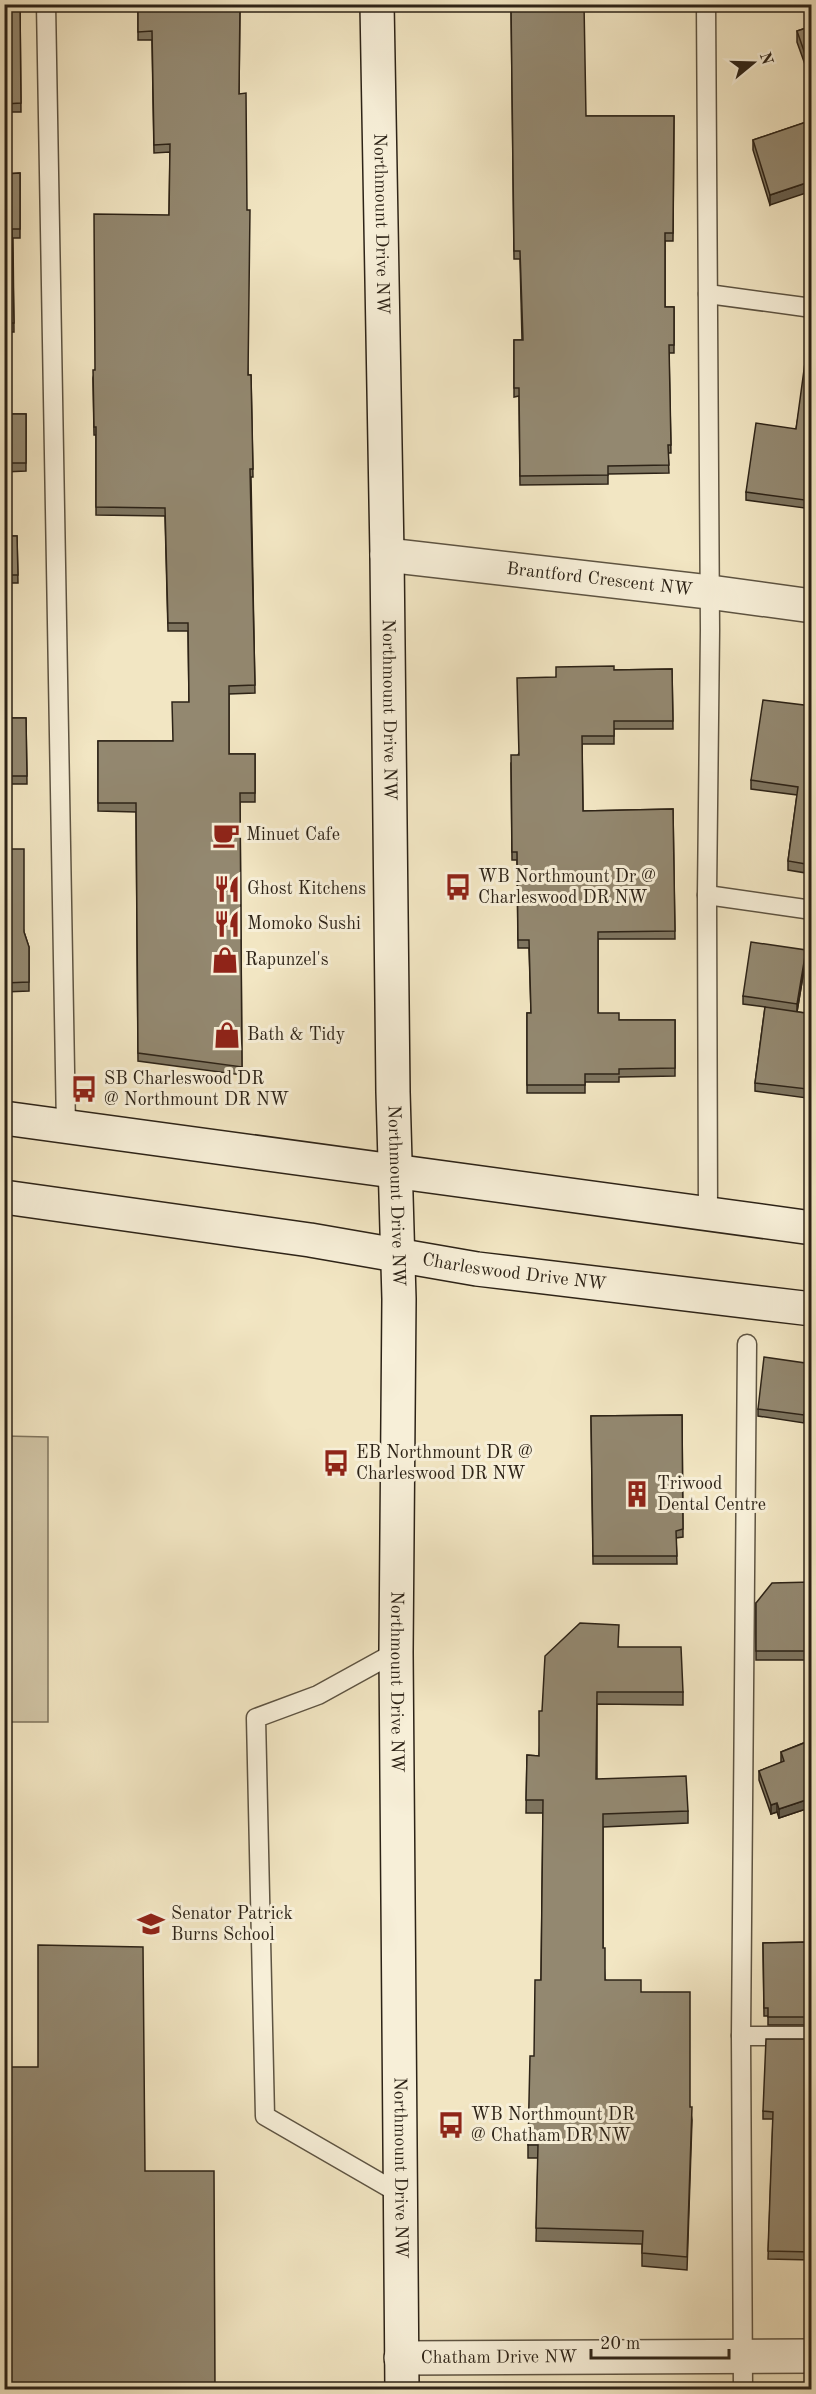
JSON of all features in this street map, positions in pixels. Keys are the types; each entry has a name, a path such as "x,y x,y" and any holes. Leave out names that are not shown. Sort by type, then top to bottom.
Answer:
{"street":[{"name":"Northmount Drive NW","path":"377,4 399,1311 396,1652 401,2374"},
{"name":"Brantford Crescent NW","path":"387,555 812,606"},
{"path":"4,1118 812,1228"},
{"name":"Charleswood Drive NW","path":"4,1197 397,1254 477,1269 812,1309"},
{"name":"Chatham Drive NW","path":"401,2374 742,2356 812,2356"}],"lane":[{"path":"46,4 66,1127"},
{"path":"706,4 709,592 708,1214"},
{"path":"708,294 812,308"},
{"path":"707,896 812,910"},
{"path":"743,2390 741,2036 747,1344"},
{"path":"396,1652 318,1695 256,1718 265,2116 400,2194"},
{"path":"741,2036 812,2036"}],"shaded area":[{"path":"5,1436 48,1437 48,1722 5,1722"}],"building":[{"path":"4,4 20,4 21,103 4,104"},
{"path":"138,4 240,4 239,94 246,93 247,210 250,210 248,375 251,375 253,469 250,469 255,685 229,686 229,754 255,754 255,793 240,793 242,1067 138,1053 136,803 98,803 98,741 173,741 172,702 189,702 188,623 168,623 165,508 96,507 93,370 95,370 94,214 169,215 170,144 154,145 152,31 138,32"},
{"path":"511,4 584,4 586,116 674,116 673,233 665,233 665,307 674,307 674,345 669,345 671,445 668,445 669,465 608,466 608,475 520,476 519,388 514,388 514,340 523,340 520,251 514,251"},
{"path":"812,26 812,74 797,31"},
{"path":"812,120 812,181 770,195 753,140"},
{"path":"20,173 20,229 12,229 14,323 4,323 4,174"},
{"path":"809,333 812,334 812,501 746,492 756,423 796,429"},
{"path":"4,414 26,414 26,463 4,463"},
{"path":"4,536 17,536 18,575 4,575"},
{"path":"614,666 614,670 672,669 673,721 614,721 614,736 582,736 583,811 673,809 675,931 598,932 598,1013 619,1013 619,1020 675,1020 675,1068 619,1069 619,1074 585,1074 585,1085 527,1085 527,1013 531,1013 529,940 518,940 517,852 512,852 511,755 519,755 517,678 556,677 556,667"},
{"path":"763,700 812,706 812,865 788,861 798,787 751,780"},
{"path":"4,718 26,718 27,776 4,776"},
{"path":"4,849 24,849 24,932 29,947 29,982 4,983"},
{"path":"751,942 806,950 797,1004 743,996"},
{"path":"765,1007 812,1014 812,1086 807,1086 807,1089 755,1083"},
{"path":"764,1357 812,1364 804,1415 758,1409"},
{"name":"Triwood Dental Centre","path":"682,1415 683,1529 676,1531 677,1556 593,1556 591,1416"},
{"path":"812,1582 812,1651 756,1651 756,1603 772,1583"},
{"path":"580,1623 619,1625 618,1647 681,1647 683,1692 597,1692 596,1779 686,1776 688,1811 603,1814 603,1948 605,1948 605,1980 641,1980 641,1992 690,1992 690,2107 692,2107 687,2257 642,2253 643,2231 536,2228 538,2145 528,2145 530,2056 534,2056 535,1980 541,1980 543,1800 526,1800 527,1755 539,1756 539,1711 542,1711 545,1656"},
{"path":"812,1730 812,1798 779,1809 777,1803 771,1805 759,1771 784,1761 781,1752 809,1741 805,1732"},
{"path":"812,1942 812,2017 768,2017 768,2008 764,2008 763,1943"},
{"path":"38,1945 143,1947 145,2171 214,2171 215,2390 4,2390 4,2067 38,2067"},
{"path":"766,2039 812,2039 812,2252 768,2251 773,2112 763,2111"}],"place":[{"name":"Minuet Cafe","path":"226,835"},
{"name":"WB Northmount Dr @ Charleswood DR NW","path":"458,887"},
{"name":"Ghost Kitchens","path":"227,889"},
{"name":"Momoko Sushi","path":"227,924"},
{"name":"Rapunzel's","path":"225,960"},
{"name":"Bath & Tidy","path":"227,1035"},
{"name":"SB Charleswood DR @ Northmount DR NW","path":"84,1089"},
{"name":"EB Northmount DR @ Charleswood DR NW","path":"336,1463"},
{"name":"Triwood Dental Centre","path":"637,1494"},
{"name":"Senator Patrick Burns School","path":"151,1924"},
{"name":"WB Northmount DR @ Chatham DR NW","path":"451,2125"}]}
